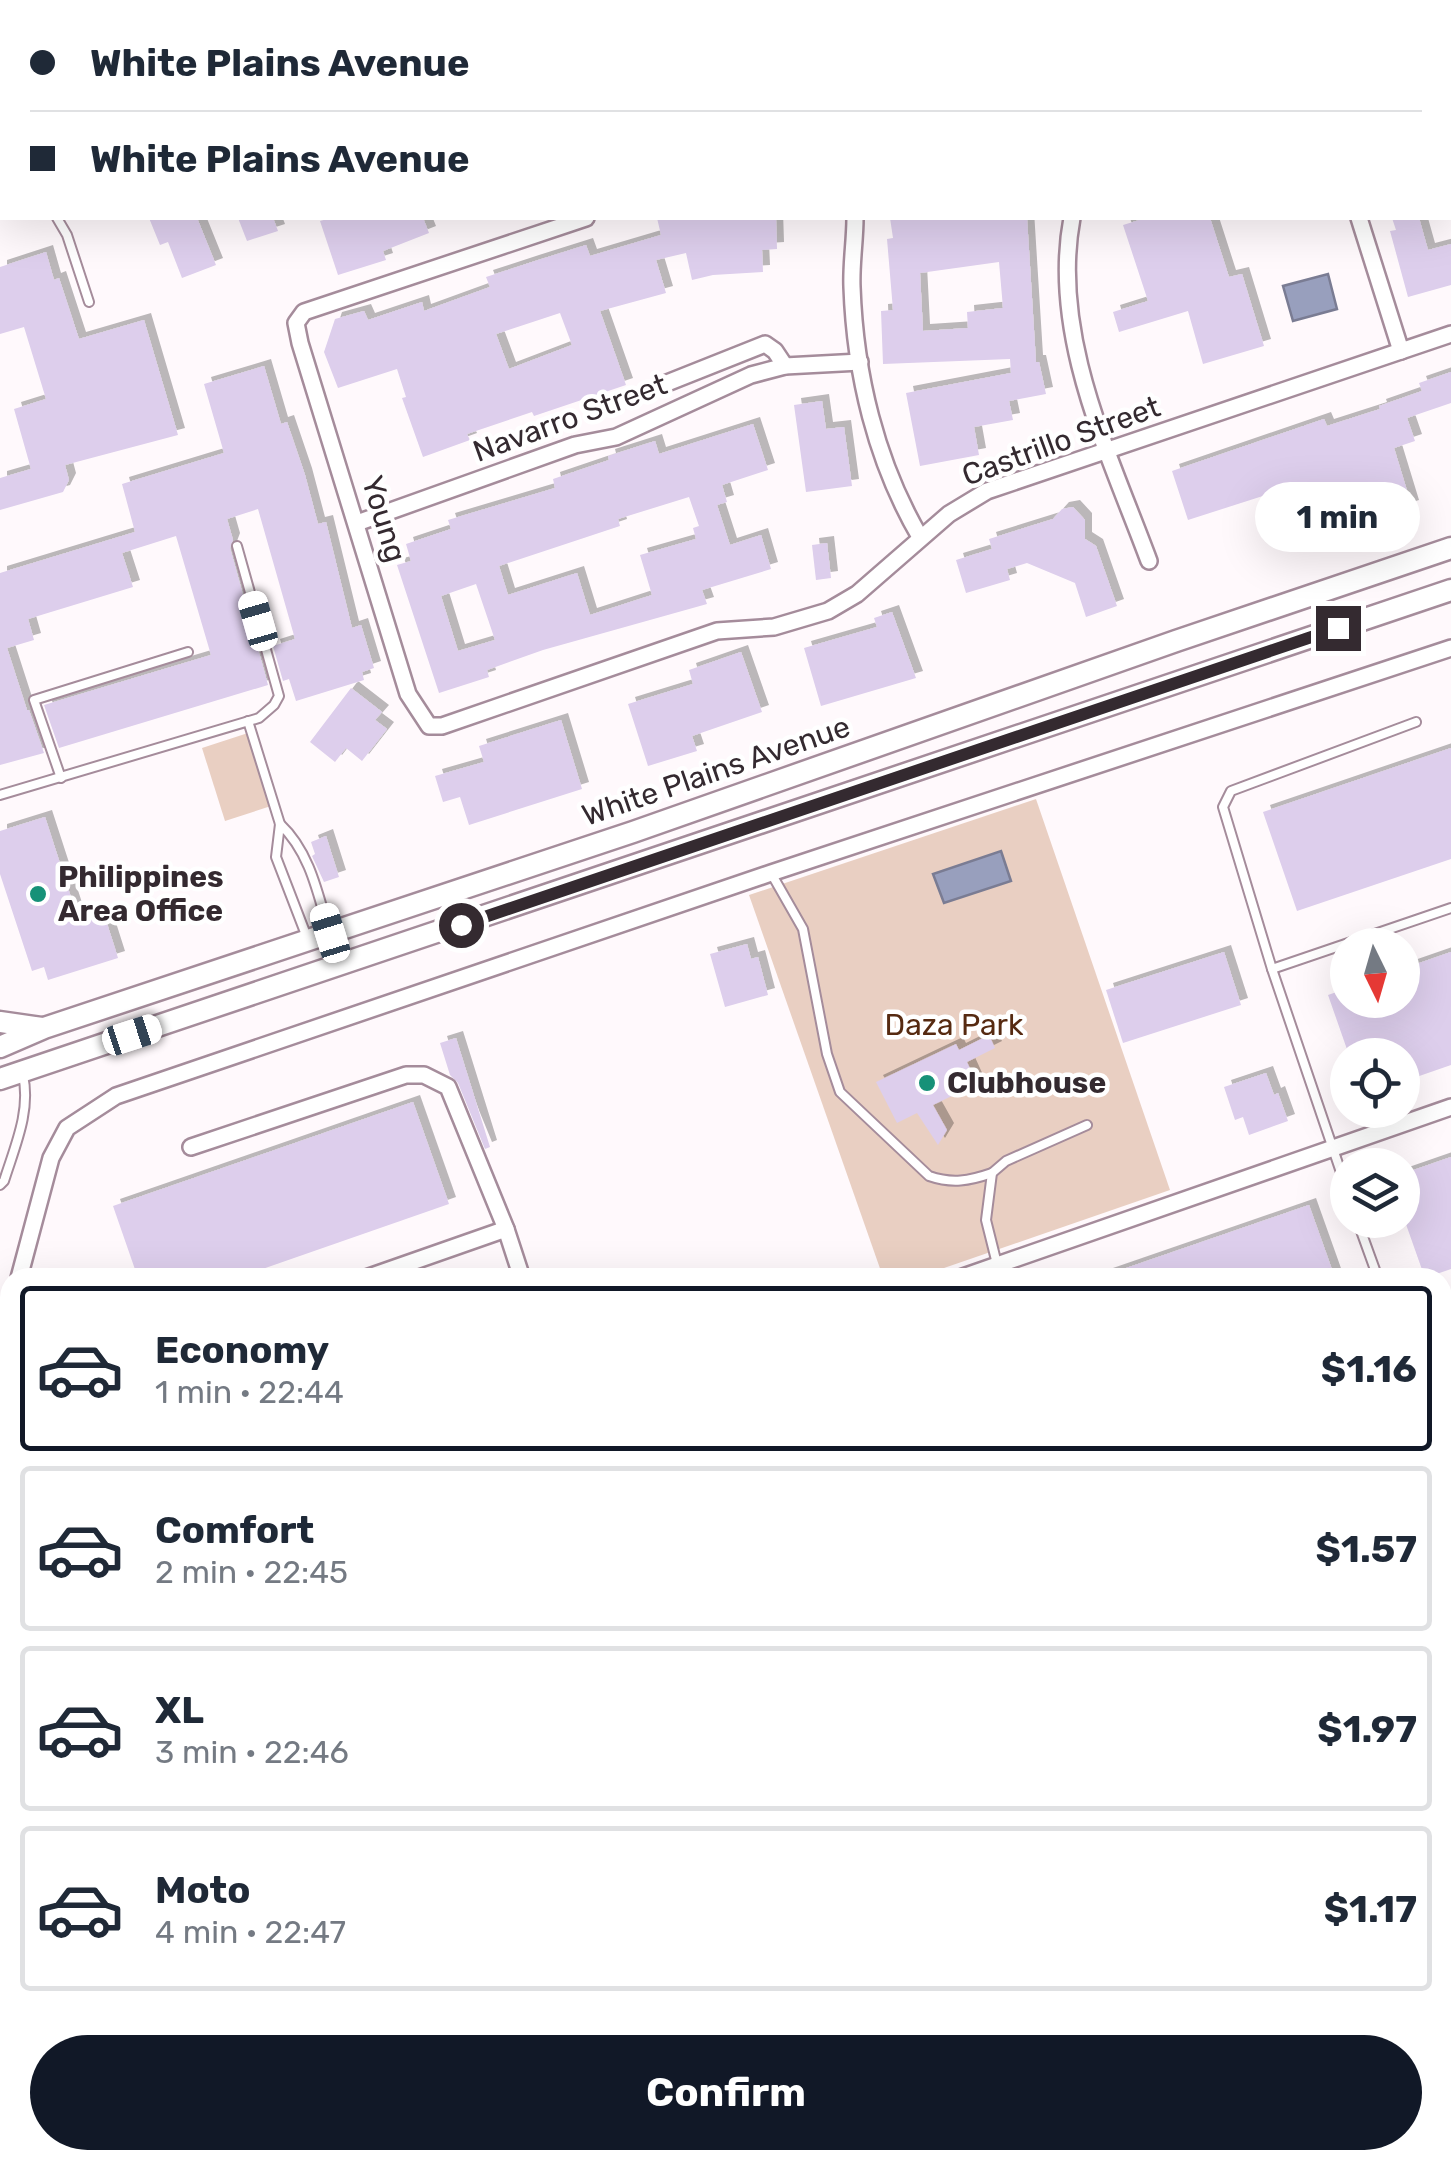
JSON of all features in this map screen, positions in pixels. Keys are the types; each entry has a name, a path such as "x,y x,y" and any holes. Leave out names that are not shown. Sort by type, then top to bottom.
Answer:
{"street":[{"name":"Young","path":"429,726 408,694 296,323 304,312 580,220"},
{"path":"854,220 852,287 860,362 882,460 920,537"},
{"path":"1072,220 1066,277 1075,341 1088,394 1148,562"},
{"path":"1360,220 1401,351"},
{"name":"Castrillo Street","path":"429,726 442,726 718,631 774,627 828,611 857,594 949,514 986,491 1451,334"},
{"path":"667,382 765,344 785,366"},
{"name":"Navarro Street","path":"357,523 575,445 616,438 751,375 785,366 860,362"},
{"name":"White Plains Avenue","path":"0,1047 44,1028 634,832 1176,640 1451,548"},
{"path":"0,1079 1451,590"},
{"path":"22,1268 51,1158 68,1128 116,1096 771,873 1451,648"},
{"path":"634,832 644,864"},
{"path":"0,1022 44,1028"},
{"path":"191,1147 406,1074 424,1075 448,1087 519,1268"},
{"path":"986,1268 1451,1107"},
{"path":"395,1268 506,1229"}],"lane":[{"path":"58,220 89,302"},
{"path":"0,795 248,721 268,711 279,696 238,546"},
{"path":"61,778 34,700 188,652"},
{"path":"248,721 280,824 276,857 308,940"},
{"path":"1331,1147 1223,807 1231,791 1416,722"},
{"path":"280,824 308,863 330,933"},
{"path":"771,873 803,929 828,1054 840,1092 929,1176 945,1182 970,1181 1087,1125"},
{"path":"1272,969 1451,908"},
{"path":"0,1185 24,1116 26,1090 22,1072"},
{"path":"992,1173 986,1220 997,1264"},
{"path":"1364,1238 1374,1268"}],"green space":[{"path":"248,733 271,806 225,821 202,748"},
{"name":"Daza Park","path":"1036,799 1170,1190 944,1268 880,1268 749,895"}],"water":[{"path":"1328,274 1337,309 1293,321 1283,286"},
{"path":"1001,851 1011,881 944,903 933,874"}],"building":[{"path":"150,220 198,220 216,265 182,278 168,242 160,245"},
{"path":"239,220 274,220 278,231 247,241"},
{"path":"424,220 429,233 383,251 386,260 338,275 320,221"},
{"path":"657,220 776,220 777,249 762,250 763,272 692,280 686,253 656,260 666,293 600,311 626,385 467,434 470,440 423,457 402,398 406,397 397,369 338,388 324,352 335,319 364,311 368,320 422,302 424,311 490,287 486,277 586,245 590,256 661,235","holes":["560,313 572,345 509,369 496,334"]},
{"path":"890,220 1027,220 1036,362 1046,394 1009,401 1013,420 974,427 979,455 920,466 906,393 1011,373 1010,359 883,364 881,311 893,310 887,239 893,238","holes":["999,262 1003,308 967,312 968,328 923,331 920,273"]},
{"path":"1139,220 1211,220 1229,277 1242,274 1264,346 1203,364 1188,311 1119,332 1113,312 1148,301 1123,225"},
{"path":"1393,220 1420,220 1428,250 1451,244 1451,285 1408,297 1390,231 1396,230"},
{"path":"46,252 79,339 144,320 178,435 65,465 69,480 63,492 0,510 0,478 31,469 14,409 46,399 24,327 0,334 0,267"},
{"path":"264,366 281,424 287,422 318,524 326,522 352,628 361,625 374,668 362,672 364,680 296,701 289,679 283,681 273,646 295,639 258,509 227,519 233,540 230,548 268,685 59,748 44,705 211,655 176,536 122,553 133,587 28,619 34,640 7,648 44,753 0,765 0,573 135,532 122,484 224,453 204,384"},
{"path":"1451,372 1451,403 1407,418 1415,441 1394,448 1412,507 1367,521 1360,498 1280,525 1269,494 1188,520 1172,471 1324,419 1327,426 1380,409 1379,406 1422,391 1419,383"},
{"path":"822,401 826,429 844,427 852,486 806,492 794,405"},
{"path":"753,424 768,470 722,485 727,502 717,505 730,545 761,535 771,569 702,590 707,604 543,650 487,670 489,677 439,693 397,565 411,561 406,544 451,529 448,520 555,488 553,479 609,460 608,456 655,441 659,454","holes":["689,497 699,526 693,528 696,539 640,555 652,595 590,615 577,573 508,595 499,566 620,526 618,519","476,584 495,640 458,651 441,596"]},
{"path":"1073,507 1085,520 1085,539 1096,546 1117,606 1086,617 1075,583 1027,563 1007,569 1010,580 966,593 956,560 992,549 989,539 1053,519 1062,509"},
{"path":"827,543 831,578 816,580 812,545"},
{"path":"892,612 916,678 821,706 804,648 877,627 874,618"},
{"path":"741,652 762,712 692,736 697,751 648,766 628,704 693,684 689,670"},
{"path":"351,688 382,712 375,720 387,729 362,761 346,748 335,762 310,742"},
{"path":"561,720 582,789 469,825 460,797 443,802 435,776 484,762 479,746"},
{"path":"1451,748 1451,859 1297,911 1263,812"},
{"name":"Philippines Area Office","path":"45,817 79,922 104,914 118,958 48,980 44,967 32,971 0,874 0,831"},
{"path":"326,836 339,877 324,882 312,856 315,854 311,842"},
{"path":"747,944 751,959 758,957 768,995 725,1007 710,954"},
{"path":"1224,952 1241,1005 1123,1043 1106,990"},
{"path":"1451,952 1451,1065 1420,1076 1420,1038 1343,1038 1336,1018 1420,1018 1420,963"},
{"name":"Clubhouse","path":"989,1035 995,1048 967,1062 977,1084 933,1105 947,1130 938,1145 917,1113 897,1123 876,1082 956,1044 959,1050"},
{"path":"456,1038 490,1147 485,1149 458,1083 450,1075 440,1043"},
{"path":"1266,1073 1288,1121 1249,1135 1243,1117 1235,1120 1224,1087"},
{"path":"413,1102 449,1204 266,1268 135,1268 113,1206"},
{"path":"1451,1157 1451,1268 1421,1268 1411,1238 1420,1238 1420,1168"},
{"path":"1309,1205 1331,1268 1126,1268"}],"place":[{"name":"Philippines Area Office","path":"38,894"},
{"name":"Clubhouse","path":"927,1083"}],"route":[{"path":"461,925 1338,628"}]}
